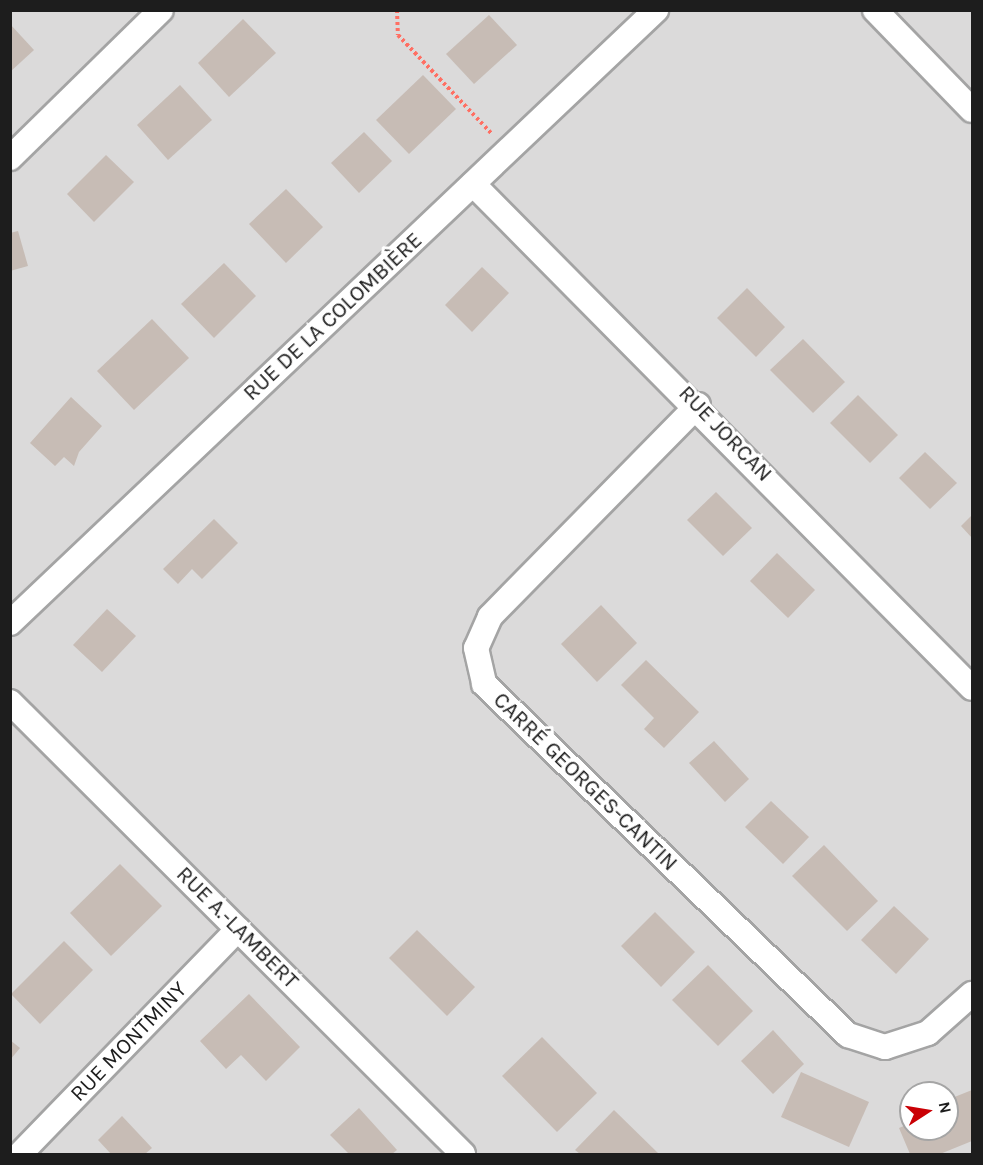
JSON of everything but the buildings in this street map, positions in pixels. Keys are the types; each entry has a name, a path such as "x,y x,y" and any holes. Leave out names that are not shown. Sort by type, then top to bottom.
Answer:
{"street":[{"path":"10,158 161,10"},
{"name":"RUE DE LA COLOMBIÈRE","path":"10,623 656,10"},
{"path":"875,10 972,110"},
{"name":"RUE JORCAN","path":"473,184 698,405 972,688"},
{"name":"CARRÉ GEORGES-CANTIN","path":"698,405 490,617 476,648 484,684 848,1035 885,1047 927,1033 972,994"},
{"name":"RUE A.-LAMBERT","path":"10,702 463,1155"},
{"name":"RUE MONTMINY","path":"20,1155 238,929"}],"path":[{"path":"397,10 398,35 508,151"}],"shaded area":[{"path":"10,11 972,11 972,1154 11,1154"}]}
